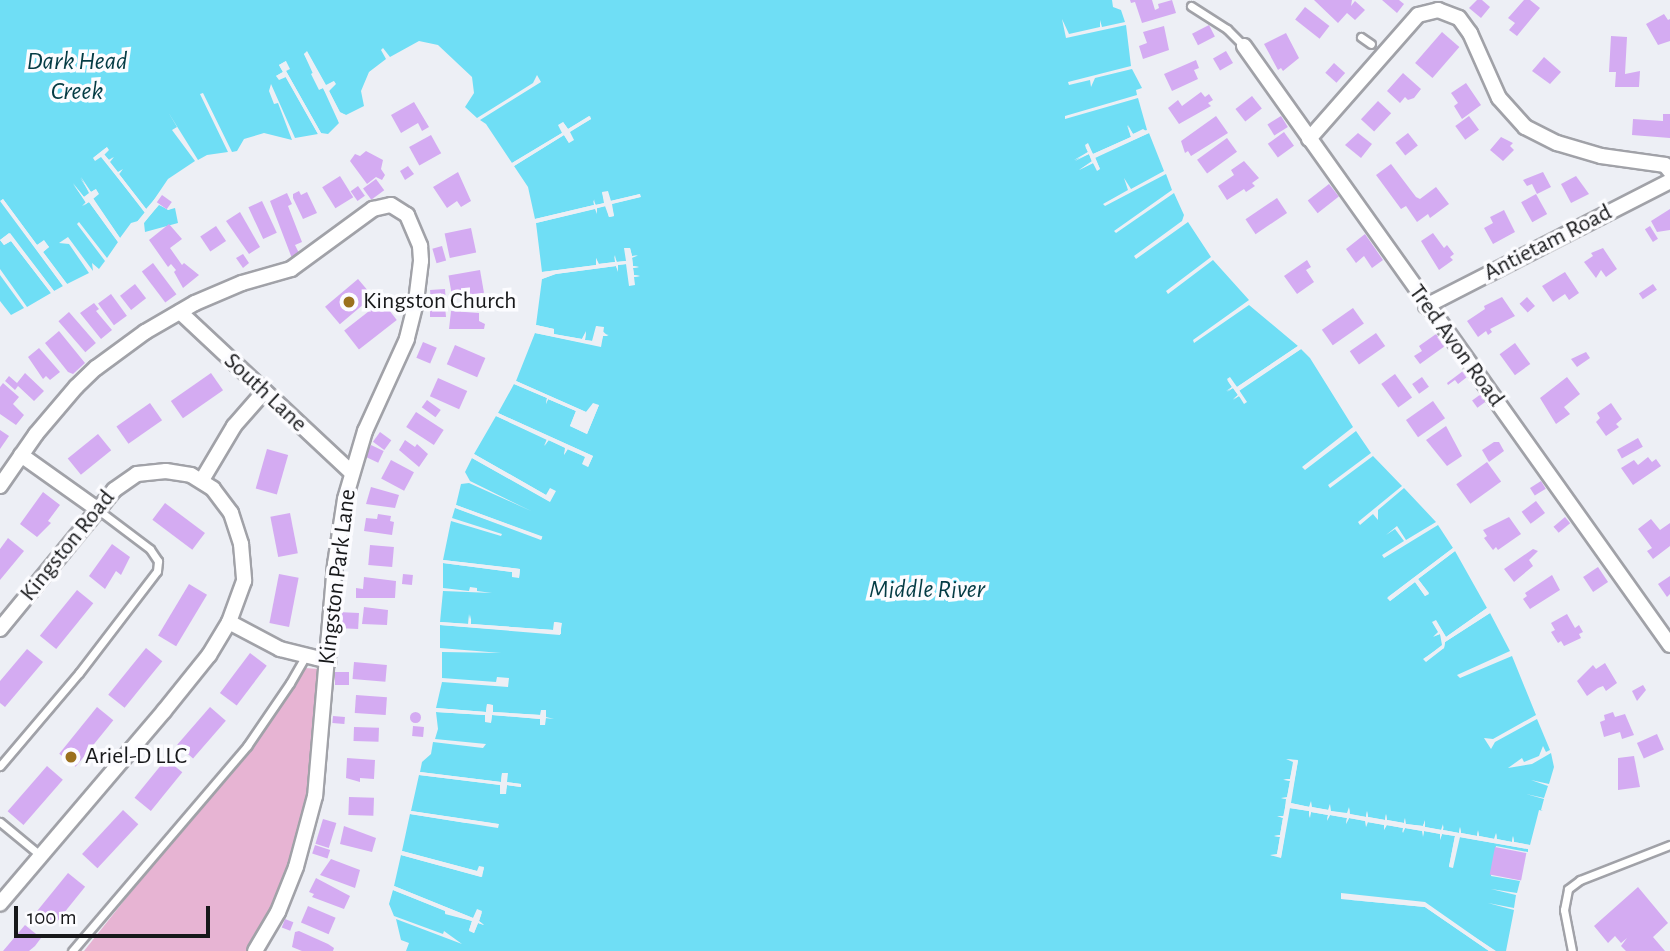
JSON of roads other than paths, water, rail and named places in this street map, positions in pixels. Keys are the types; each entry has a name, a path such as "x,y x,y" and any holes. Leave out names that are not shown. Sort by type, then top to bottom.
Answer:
{"street":[{"path":"1310,139 1418,15 1438,10 1459,18 1470,33 1499,98 1525,127 1556,144 1601,156 1665,165 1670,170"},
{"name":"Tred Avon Road","path":"1244,46 1426,306 1670,645"},
{"name":"Antietam Road","path":"1426,306 1670,181"},
{"name":"Kingston Park Lane","path":"0,486 58,408 96,368 180,312 242,283 291,269 373,209 391,205 401,209 415,229 421,261 416,302 407,339 365,431 351,472 335,564 319,764 308,828 278,912 255,951"},
{"name":"South Lane","path":"180,312 262,393 351,472"},
{"path":"0,904 164,711 209,655 229,622 244,581 241,544 231,513 202,480 234,426 262,393"},
{"path":"21,455 97,509"},
{"name":"Kingston Road","path":"0,629 120,484 137,474 180,472 202,480"},
{"path":"229,622 280,649 328,661"}],"lane":[{"path":"1191,6 1227,29 1244,46"},
{"path":"1361,37 1371,44"},
{"path":"0,766 79,673 157,571 158,561 150,548 97,509"},
{"path":"72,951 247,746 305,657"},
{"path":"0,822 40,855"},
{"path":"1572,951 1564,909 1568,889 1580,880 1670,845"}],"water":[{"name":"Middle River","path":"0,0 1112,0 1113,7 1121,10 1125,22 1102,27 1100,20 1100,27 1069,34 1062,19 1066,38 1126,25 1131,66 1068,82 1069,85 1090,80 1091,87 1095,78 1132,69 1142,88 1136,90 1137,95 1065,116 1065,119 1138,98 1147,130 1133,134 1127,125 1131,137 1093,154 1085,146 1088,152 1074,160 1089,154 1092,162 1079,170 1093,163 1100,169 1095,158 1149,133 1164,171 1131,189 1124,178 1128,190 1103,204 1105,206 1166,174 1172,190 1114,231 1116,233 1174,193 1184,215 1182,221 1134,256 1136,259 1188,222 1211,257 1166,291 1168,294 1213,260 1249,300 1193,340 1194,343 1249,305 1298,346 1237,387 1227,380 1232,387 1227,392 1233,388 1238,395 1233,399 1239,396 1246,402 1239,391 1301,349 1310,358 1353,427 1302,467 1305,470 1356,431 1371,453 1328,485 1330,488 1373,456 1402,486 1358,522 1360,525 1373,514 1378,520 1378,510 1404,488 1436,522 1406,540 1397,526 1386,535 1395,529 1404,541 1382,555 1384,558 1438,525 1453,548 1388,597 1390,601 1415,582 1425,596 1429,593 1418,579 1455,551 1487,608 1446,637 1436,621 1433,623 1439,632 1434,636 1440,634 1442,645 1424,659 1444,648 1445,642 1490,613 1510,651 1457,675 1460,678 1512,656 1536,715 1493,739 1484,738 1491,749 1495,742 1537,719 1550,750 1546,752 1543,746 1539,756 1524,762 1522,758 1508,768 1532,764 1551,753 1554,767 1549,784 1531,780 1548,786 1544,798 1526,794 1544,799 1543,811 1539,810 1530,845 1514,842 1513,836 1512,842 1496,839 1497,833 1495,839 1479,836 1478,831 1477,836 1461,833 1460,827 1459,833 1443,830 1444,825 1442,830 1425,827 1425,821 1423,826 1405,824 1405,818 1404,823 1387,820 1386,814 1385,820 1368,817 1367,811 1366,817 1349,814 1350,808 1348,814 1330,811 1330,804 1329,810 1311,807 1311,802 1310,807 1290,803 1298,761 1287,759 1294,761 1290,779 1284,780 1290,781 1287,798 1281,798 1287,799 1283,817 1278,816 1283,818 1280,835 1274,836 1280,837 1277,855 1270,855 1281,857 1289,808 1309,811 1309,818 1311,812 1328,815 1327,820 1330,815 1347,818 1346,824 1349,818 1366,821 1366,827 1367,822 1385,825 1384,830 1386,825 1403,828 1403,833 1405,828 1423,831 1423,836 1424,831 1441,834 1440,840 1442,834 1455,836 1449,866 1452,867 1459,837 1528,849 1528,852 1496,846 1491,876 1520,881 1517,893 1491,889 1516,895 1514,908 1488,903 1514,910 1506,951 1496,951 1425,905 1341,899 1425,907 1489,951 406,951 409,943 401,940 396,919 462,944 444,931 443,934 394,916 389,904 393,890 446,911 445,914 472,921 469,930 474,933 478,923 484,925 479,921 482,912 473,918 394,886 401,855 481,877 484,868 477,871 402,851 410,814 466,823 498,824 411,811 419,775 501,785 500,793 505,794 507,785 521,787 521,784 507,782 502,773 501,782 420,772 422,762 431,754 433,742 483,748 486,744 435,739 438,729 436,712 485,715 491,722 492,715 541,719 545,725 546,718 546,711 541,715 492,712 492,705 487,704 486,712 436,708 442,682 508,687 509,678 497,677 496,682 442,678 442,652 501,653 440,648 440,625 561,634 561,623 555,622 554,630 471,624 471,615 469,624 440,622 443,591 492,593 470,587 469,591 443,588 443,563 512,572 519,578 520,569 443,560 451,521 501,536 502,534 452,518 455,508 541,540 542,537 456,505 461,484 469,483 531,511 470,481 465,472 472,458 549,501 555,492 546,495 474,454 496,416 547,440 545,446 548,440 566,448 564,455 567,449 586,457 588,467 593,456 498,413 514,384 547,398 546,404 548,399 576,411 570,426 587,434 599,405 586,412 516,381 535,333 600,346 603,336 608,336 597,326 593,341 585,340 586,331 582,339 553,334 554,329 536,325 542,279 555,274 616,266 618,271 617,265 627,264 634,277 640,276 634,275 633,268 639,267 633,266 632,257 637,256 632,256 630,248 626,261 616,262 616,255 615,262 598,264 596,258 597,265 542,272 536,223 606,206 609,217 614,216 611,204 640,197 640,194 610,201 602,192 605,203 595,205 594,199 594,205 535,219 528,187 514,166 564,135 569,143 569,132 591,119 589,116 568,129 563,122 562,133 512,163 486,124 480,120 541,82 537,75 533,83 477,118 465,107 474,93 472,77 438,45 419,41 390,57 383,48 381,50 386,59 369,72 361,91 364,106 346,115 340,113 329,91 334,81 326,86 307,52 304,54 320,89 323,88 337,113 339,123 328,134 321,133 286,71 286,61 279,65 283,72 276,76 285,76 318,134 295,138 271,84 269,91 274,104 278,103 292,140 264,133 244,139 237,151 232,152 203,93 200,94 228,152 207,155 198,160 168,112 177,127 172,130 195,161 168,179 147,210 119,174 122,170 118,173 109,161 113,157 109,160 104,154 107,147 93,158 101,156 145,213 138,221 131,223 120,238 93,198 96,189 91,192 80,178 90,193 84,197 73,183 86,203 83,206 89,202 118,242 107,258 79,222 77,224 105,261 99,269 92,263 93,271 68,237 59,243 69,244 89,273 67,284 43,252 49,247 44,241 37,245 3,199 1,201 63,286 54,291 9,233 0,240"},
{"path":"159,204 168,210 175,208 178,223 145,232 144,223"},
{"path":"0,240 4,245 11,241 51,293 27,307 0,269"},
{"path":"0,275 24,308 11,315 0,301"}],"place":[{"name":"Kingston Church","path":"349,302"},
{"name":"Ariel-D LLC","path":"71,757"}],"water label":[{"name":"Dark Head Creek","path":"77,77"}]}
